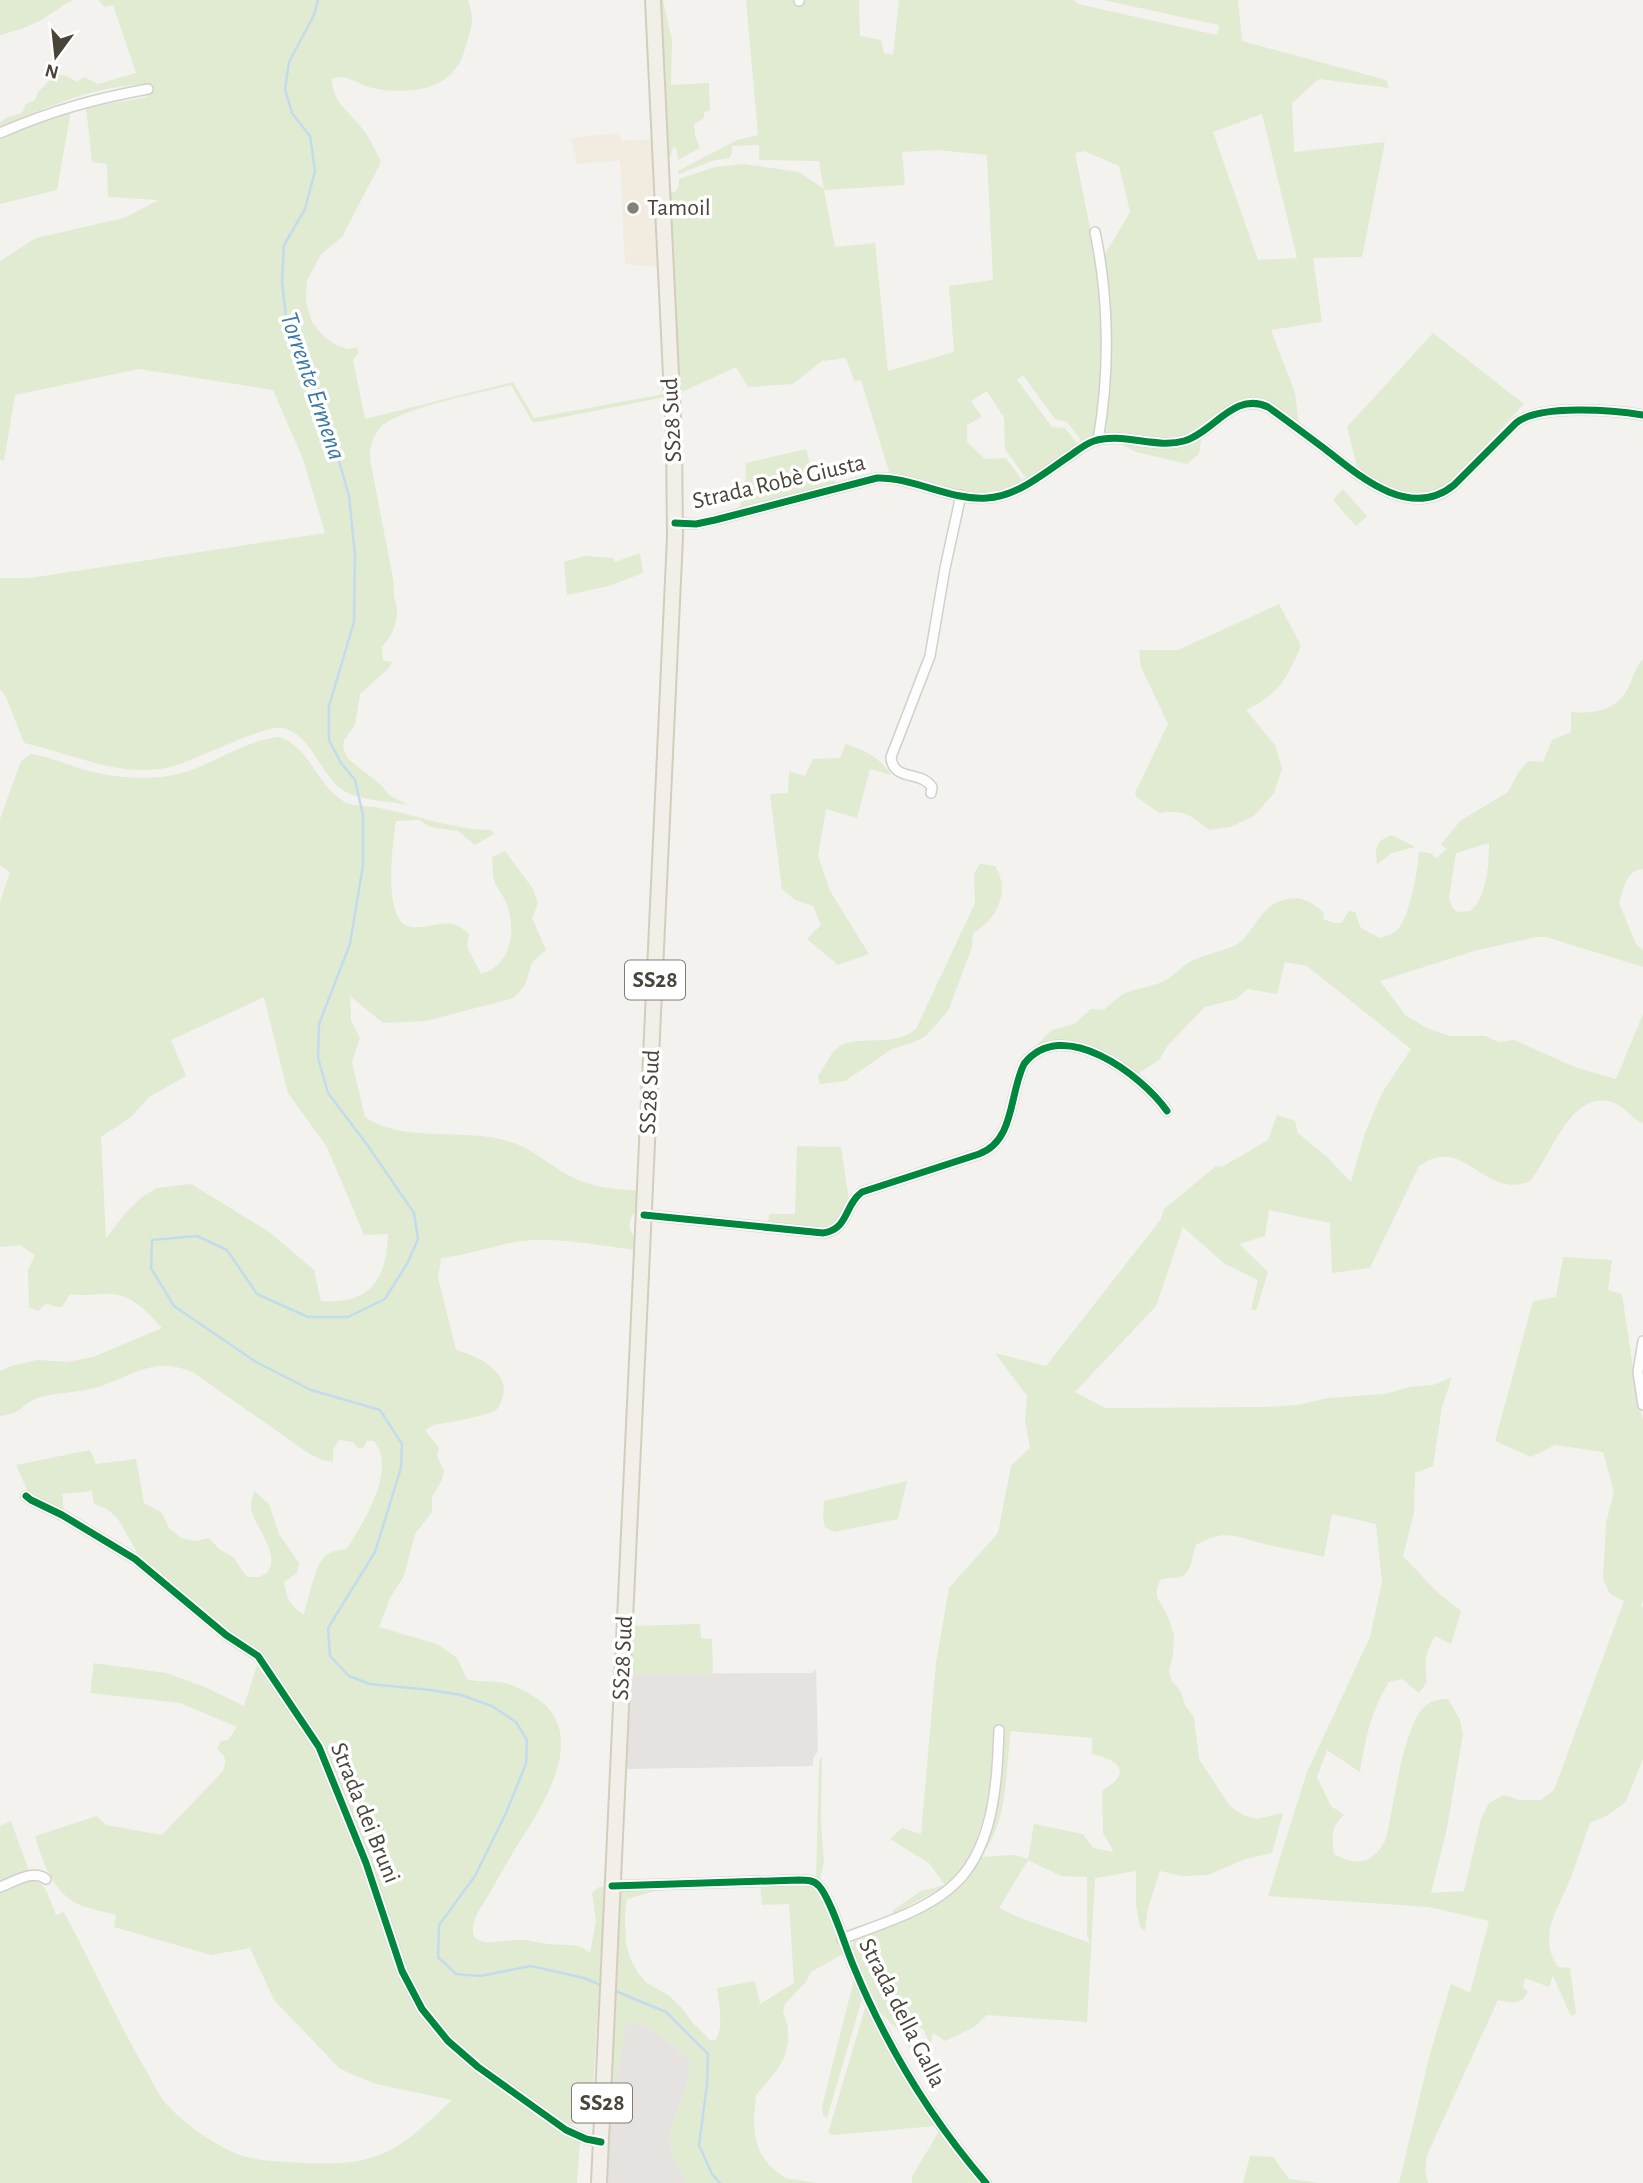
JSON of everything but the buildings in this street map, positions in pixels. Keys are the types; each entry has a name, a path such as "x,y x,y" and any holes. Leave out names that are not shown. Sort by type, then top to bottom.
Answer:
{"main road":[{"name":"SS28 Sud","path":"599,2183 675,523 674,438 653,0"}],"street":[{"path":"0,133 43,114 75,104 148,89"},
{"path":"1095,232 1102,272 1104,336 1103,403 1098,440 1180,442 1193,437 1238,406 1257,403 1272,410 1371,484 1397,494 1422,497 1449,489 1526,415 1556,411 1606,411 1643,415"},
{"name":"Strada Robè Giusta","path":"675,523 696,524 715,520 877,478 982,498 1011,493 1098,440"},
{"path":"931,793 932,787 928,781 896,771 891,757 930,656 961,495"},
{"path":"644,1215 823,1233 832,1231 842,1224 855,1197 862,1192 979,1154 994,1146 1005,1129 1024,1064 1032,1056 1054,1047 1078,1048 1101,1055 1144,1085 1167,1111"},
{"path":"1643,1341 1638,1372 1643,1405"},
{"name":"Strada dei Bruni","path":"26,1496 135,1559 229,1637 258,1656 319,1747 366,1863 402,1971 418,2003 442,2034 470,2061 566,2130 601,2142"},
{"path":"842,1940 920,1906 948,1890 961,1878 976,1853 989,1815 996,1776 999,1730"},
{"path":"0,1887 33,1875 41,1875 46,1879"},
{"name":"Strada della Galla","path":"612,1886 810,1881 818,1885 866,1997 944,2132 986,2183"}],"shaded area":[{"path":"619,133 622,141 654,139 658,267 625,264 620,161 577,164 571,138"},
{"path":"816,1669 818,1750 813,1766 624,1769 629,1674 812,1673"},
{"path":"626,2023 645,2025 690,2059 687,2085 670,2131 671,2152 686,2183 604,2183 607,2105 612,2097"}],"green space":[{"path":"0,0 74,0 38,22 0,35"},
{"path":"98,0 468,0 472,20 464,52 458,65 439,83 426,88 399,91 372,88 343,77 332,79 339,101 365,132 381,162 342,237 321,254 307,281 306,303 312,322 324,337 338,346 348,349 357,347 359,353 353,360 365,419 513,382 534,418 664,394 665,397 533,423 511,385 404,414 380,428 375,435 370,459 394,584 397,614 392,632 382,647 383,660 392,662 390,667 360,694 355,725 344,740 343,747 352,762 381,785 389,795 408,805 372,800 350,794 340,788 302,739 282,728 259,732 166,768 129,769 94,763 24,743 6,697 0,689 0,578 30,578 325,533 303,459 273,390 139,369 15,395 4,461 0,460 0,261 36,238 124,218 159,200 108,197 107,164 92,162 86,108 146,97 153,84 94,92 55,104 0,128 0,122 22,113 26,104 35,100 38,92 56,74 77,82 84,77 98,84 136,73 113,5 105,7"},
{"path":"661,0 672,40 671,85 709,83 710,111 704,112 704,118 694,124 700,148 678,160 677,150 673,146 671,156 668,157"},
{"path":"746,0 859,0 860,36 881,40 884,53 893,55 899,0 1074,0 1078,4 1217,35 1219,25 1103,0 1238,0 1242,41 1386,80 1389,88 1319,79 1292,103 1294,152 1385,142 1362,257 1313,258 1322,322 1271,330 1295,393 1299,425 1263,403 1247,400 1239,401 1186,437 1177,439 1101,436 1102,384 1095,437 1083,443 1067,422 1055,419 1023,375 1017,380 1052,427 1065,428 1079,446 1028,481 1005,449 1004,418 987,391 971,401 982,417 967,425 967,442 985,459 1006,458 1024,483 1004,492 977,495 890,475 861,380 854,381 846,358 822,361 793,384 748,387 736,367 684,391 677,390 669,192 675,192 679,179 715,167 743,164 799,172 824,189 819,161 759,160 759,145 732,146 729,158 712,161 679,174 678,171 737,140 758,135","holes":["1262,114 1297,258 1258,260 1213,132","938,150 987,155 993,280 949,286 954,352 888,371 875,243 835,247 824,190 905,185 902,152","1084,151 1119,166 1130,212 1104,256 1102,380 1100,278 1075,153"]},
{"path":"71,110 57,190 0,204 0,138"},
{"path":"1433,333 1524,404 1452,481 1437,490 1417,493 1394,490 1358,470 1347,427"},
{"path":"1202,435 1199,454 1187,464 1136,452 1121,444 1177,446"},
{"path":"806,449 813,475 832,471 836,485 739,510 745,487 746,463"},
{"path":"1343,489 1367,516 1356,526 1333,500"},
{"path":"640,553 643,573 609,586 567,595 564,562 584,556 613,558 615,562"},
{"path":"1279,604 1301,646 1291,668 1275,691 1246,710 1275,745 1282,769 1274,793 1254,816 1230,827 1209,830 1186,814 1159,813 1135,793 1168,724 1141,667 1139,650 1178,650"},
{"path":"1643,659 1643,869 1637,870 1629,877 1619,903 1636,944 1643,950 1643,967 1546,937 1536,937 1474,951 1380,981 1406,1016 1427,1028 1450,1036 1485,1036 1499,1042 1514,1040 1577,1068 1616,1079 1643,1014 1643,1123 1612,1102 1597,1101 1584,1106 1563,1128 1530,1181 1514,1185 1499,1182 1450,1157 1435,1158 1419,1166 1370,1268 1332,1273 1330,1223 1269,1210 1265,1236 1239,1244 1268,1272 1256,1311 1251,1309 1258,1280 1225,1264 1183,1227 1156,1306 1075,1392 1105,1408 1264,1407 1298,1405 1327,1398 1385,1394 1410,1387 1433,1385 1452,1377 1442,1407 1433,1466 1415,1473 1414,1512 1403,1556 1436,1591 1461,1611 1451,1644 1435,1636 1426,1658 1427,1682 1419,1693 1402,1679 1389,1682 1370,1726 1360,1772 1327,1750 1317,1777 1331,1806 1344,1815 1336,1824 1333,1833 1334,1854 1357,1862 1370,1858 1386,1839 1404,1751 1416,1718 1429,1704 1448,1699 1460,1720 1463,1734 1447,1828 1431,1893 1464,1891 1481,1819 1489,1803 1504,1795 1519,1800 1541,1800 1554,1790 1624,1601 1610,1594 1603,1579 1606,1523 1614,1492 1603,1452 1555,1445 1531,1457 1495,1441 1533,1301 1556,1297 1563,1257 1612,1260 1608,1290 1622,1294 1643,1421 1643,1759 1625,1803 1590,1823 1549,1933 1549,1944 1558,1967 1570,1968 1576,2014 1571,2016 1553,1976 1549,1987 1525,1978 1523,1988 1528,1991 1523,1999 1512,2002 1498,2000 1427,2155 1425,2171 1428,2183 1399,2183 1430,2054 1451,1984 1470,1993 1489,1921 1429,1907 1268,1896 1307,1772 1370,1637 1382,1582 1376,1524 1332,1514 1324,1557 1223,1535 1196,1545 1190,1567 1185,1574 1160,1580 1157,1589 1157,1597 1174,1635 1169,1671 1186,1707 1194,1717 1199,1759 1230,1806 1243,1815 1257,1819 1283,1813 1272,1853 1245,1859 1208,1875 1182,1876 1160,1871 1148,1908 1145,1931 1140,1927 1136,1905 1136,1871 1095,1878 1087,2022 987,2015 974,2027 945,2041 933,2033 930,2045 924,2030 917,2026 913,2034 918,2048 919,2066 901,2033 879,2011 870,1996 852,1949 854,1940 941,1899 968,1873 979,1857 1014,1855 1028,1859 1034,1824 1083,1834 1093,1848 1114,1852 1103,1833 1102,1792 1119,1775 1118,1766 1108,1759 1092,1754 1092,1738 1011,1731 1003,1805 994,1834 987,1848 983,1848 997,1803 1003,1730 994,1758 985,1813 973,1850 965,1864 946,1886 893,1914 893,1910 921,1891 945,1885 929,1863 890,1839 902,1828 921,1834 936,1663 949,1588 998,1533 1011,1466 1030,1448 1025,1420 1027,1396 995,1353 1046,1366 1161,1219 1164,1209 1216,1166 1222,1167 1268,1140 1277,1115 1295,1121 1298,1133 1351,1182 1365,1133 1382,1093 1411,1049 1307,966 1285,962 1277,994 1248,989 1236,999 1205,1007 1168,1045 1159,1060 1136,1075 1091,1048 1036,1050 1025,1056 1052,1030 1074,1024 1091,1009 1104,1010 1124,994 1161,983 1188,963 1234,946 1246,937 1272,905 1280,901 1293,898 1304,900 1324,913 1323,919 1334,923 1341,923 1349,911 1355,912 1361,928 1380,938 1393,933 1407,913 1419,852 1430,853 1437,858 1447,849 1441,845 1460,821 1508,792 1519,771 1529,761 1543,762 1552,740 1571,732 1571,712 1603,710 1616,703 1629,686","holes":["1489,843 1487,870 1480,898 1470,911 1458,912 1453,909 1449,898 1456,853","1028,1860 1061,1876 1087,1877 1087,1935 1090,1943 999,1908"]},
{"path":"279,737 298,749 326,786 346,803 464,828 491,830 494,834 475,845 458,831 430,827 419,820 396,821 392,863 393,898 396,913 402,923 412,927 448,924 462,928 469,934 467,947 481,974 499,964 509,947 511,937 510,915 494,880 492,857 505,851 533,889 538,904 532,918 546,950 532,962 525,985 514,998 426,1021 383,1023 350,996 351,1020 360,1038 352,1062 365,1117 398,1130 475,1136 511,1142 584,1182 607,1188 639,1191 638,1204 629,1224 636,1238 636,1250 537,1240 514,1242 441,1258 438,1278 456,1350 474,1356 491,1367 498,1373 504,1389 499,1406 492,1412 433,1425 425,1430 439,1448 437,1456 444,1471 442,1480 432,1497 432,1512 415,1534 404,1576 390,1598 379,1627 437,1644 457,1658 467,1679 505,1683 527,1692 547,1707 558,1724 561,1742 559,1762 552,1782 532,1822 479,1910 473,1934 484,1942 529,1940 576,1946 590,1953 596,1921 592,1893 599,1887 605,1887 591,2123 565,2125 463,2051 426,2009 405,1969 326,1753 311,1726 264,1658 235,1638 141,1559 118,1519 107,1509 94,1504 92,1491 62,1494 64,1513 29,1494 16,1465 90,1450 96,1464 136,1459 144,1503 162,1513 169,1528 181,1538 195,1541 209,1538 219,1549 233,1557 247,1577 259,1577 267,1573 271,1566 266,1541 251,1509 254,1491 269,1504 279,1534 299,1563 297,1573 284,1582 290,1601 304,1614 321,1561 330,1553 347,1549 375,1497 382,1467 380,1453 374,1441 367,1441 363,1448 358,1448 352,1442 339,1440 333,1450 333,1462 322,1460 194,1373 178,1367 164,1366 139,1371 86,1390 38,1398 18,1411 0,1416 0,1371 37,1360 67,1362 93,1357 162,1328 139,1305 119,1295 70,1294 62,1307 46,1303 38,1311 29,1307 28,1270 35,1255 20,1245 0,1247 0,902 10,872 0,866 0,819 21,761 31,754 105,775 155,777 191,770 266,739","holes":["264,997 288,1093 327,1147 364,1235 388,1234 384,1264 372,1286 352,1299 321,1301 314,1270 268,1231 191,1184 157,1188 142,1197 106,1238 101,1137 131,1117 149,1097 186,1076 171,1040"]},
{"path":"846,744 872,755 891,775 870,769 857,818 826,809 818,856 830,891 869,954 838,965 807,939 821,925 813,906 795,900 782,889 770,794 788,793 789,771 805,776 813,759 840,758"},
{"path":"1392,835 1415,847 1392,853 1377,864 1377,845"},
{"path":"980,864 995,866 1000,875 1002,885 999,904 989,920 973,933 972,947 948,1011 926,1036 892,1049 845,1081 820,1084 818,1076 834,1051 844,1044 895,1039 916,1029 975,903 974,874"},
{"path":"797,1146 841,1147 849,1201 836,1225 824,1229 768,1224 769,1214 795,1214"},
{"path":"907,1481 898,1519 834,1532 825,1527 824,1501"},
{"path":"700,1624 701,1638 712,1639 713,1674 629,1674 631,1626"},
{"path":"258,1662 314,1745 368,1879 399,1973 420,2013 465,2062 580,2142 577,2183 0,2183 0,1891 32,1881 42,1885 56,1915 64,1912 125,2033 163,2100 192,2128 226,2149 251,2158 303,2163 329,2164 370,2158 386,2152 417,2132 452,2100 376,2084 340,2069 274,2000 250,1948 211,1955 114,1927 116,1915 84,1906 67,1897 54,1882 44,1863 35,1836 97,1816 106,1825 162,1835 223,1771 225,1759 217,1750 221,1741 228,1740 237,1727 180,1703 90,1693 94,1663 166,1673 205,1687 244,1706"},
{"path":"822,1756 821,1821 824,1861 820,1881 816,1879 819,1762"},
{"path":"11,1821 29,1871 0,1882 0,1826"},
{"path":"807,1884 814,1887 820,1895 843,1954 811,1972 806,1982 785,2004 783,2012 788,2027 788,2042 784,2058 756,2095 754,2119 759,2150 768,2164 785,2178 817,2183 686,2183 671,2152 670,2131 687,2085 690,2059 645,2025 626,2024 612,2098 607,2105 618,1897 623,1890 628,1889 666,1888 627,1899 626,1943 630,1958 647,1983 668,1995 710,2040 716,2040 720,2021 717,1988 755,1981 760,2004 794,1983 789,1904 762,1905 760,1885"},
{"path":"854,1980 862,1999 827,2118 823,2115 822,2106"},
{"path":"866,2005 936,2126 832,2135 828,2133"},
{"path":"939,2131 982,2183 912,2183 912,2177"},
{"path":"1250,2156 1273,2157 1289,2179 1320,2183 1243,2183"}],"waterway":[{"name":"Torrente Ermena","path":"318,0 314,15 289,62 285,89 292,113 310,136 315,171 305,209 284,245 282,281 286,318 316,381 349,496 355,555 354,622 329,706 329,740 341,763 355,780 363,815 363,865 350,944 319,1024 318,1058 328,1093 414,1213 418,1239 408,1262 385,1299 348,1317 308,1317 257,1294 227,1250 197,1236 152,1240 151,1268 174,1306 256,1362 311,1390 380,1410 402,1444 401,1468 375,1552 328,1628 330,1656 349,1676 370,1684 461,1695 492,1706 516,1722 527,1740 526,1764 506,1813 475,1876 439,1925 438,1957 456,1974 480,1976 531,1966 584,1978 603,1986"},
{"name":"Torrente Ermena","path":"613,1990 666,2012 708,2054 699,2145 712,2174 720,2183"}],"cycle path":[{"path":"675,523 696,524 715,520 877,478 904,481 973,498 999,496 1021,488 1094,441 1116,438 1162,443 1184,441 1205,430 1234,408 1256,403 1268,407 1369,482 1403,497 1420,498 1437,495 1454,485 1516,423 1527,417 1577,410 1643,415"},
{"path":"644,1215 823,1233 831,1231 842,1222 852,1203 862,1192 991,1148 1005,1128 1024,1064 1040,1050 1059,1046 1079,1048 1121,1067 1167,1111"},
{"path":"26,1496 135,1559 226,1635 258,1656 319,1747 366,1863 402,1971 422,2009 448,2041 478,2067 566,2130 601,2142"},
{"path":"612,1886 799,1880 817,1884 824,1892 853,1965 895,2051 928,2106 986,2183"}],"place":[{"name":"Tamoil","path":"633,208"}]}
